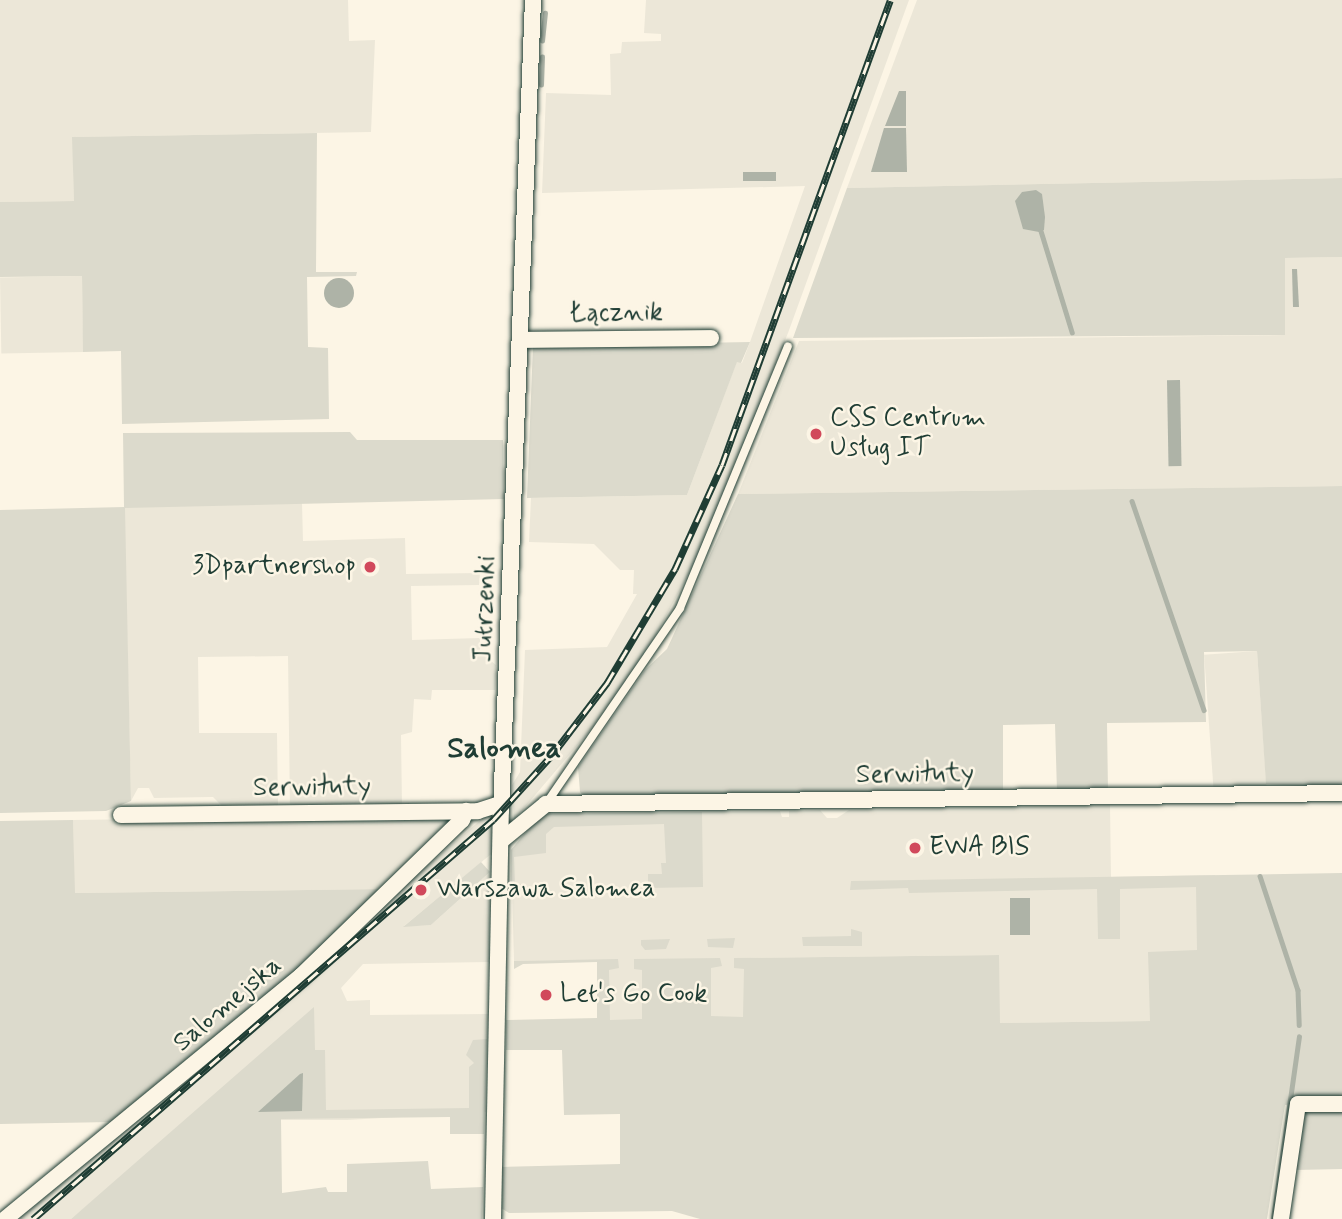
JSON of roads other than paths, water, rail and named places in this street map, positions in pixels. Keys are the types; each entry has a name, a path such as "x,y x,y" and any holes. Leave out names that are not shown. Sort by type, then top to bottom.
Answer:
{"street":[{"name":"Jutrzenki","path":"493,1219 502,803 533,0"},
{"name":"Łącznik","path":"521,340 712,338"},
{"name":"Serwituty","path":"545,804 1342,793"},
{"name":"Serwituty","path":"121,815 466,811 502,803"},
{"path":"502,840 545,804"},
{"name":"Salomejska","path":"5,1219 300,976 463,820 466,811"},
{"path":"1281,1219 1298,1104 1342,1104"}],"lane":[{"path":"545,804 680,608 788,346"}],"waterway":[{"path":"542,41 545,13"},
{"path":"541,85 542,57"},
{"path":"1041,231 1072,332"},
{"path":"1132,501 1204,710"},
{"path":"1260,876 1298,990 1299,1025"},
{"path":"1273,1219 1299,1037"}],"railway":[{"path":"33,1219 493,820 552,755 607,683 675,569 722,465 890,0"}],"place":[{"name":"CSS Centrum Usług IT","path":"816,434"},
{"name":"3Dpartnershop","path":"370,567"},
{"name":"EWA BIS","path":"915,848"},
{"name":"Warszawa Salomea","path":"421,890"},
{"name":"Let's Go Cook","path":"546,995"}],"district":[{"name":"Salomea","path":"504,749"}]}
